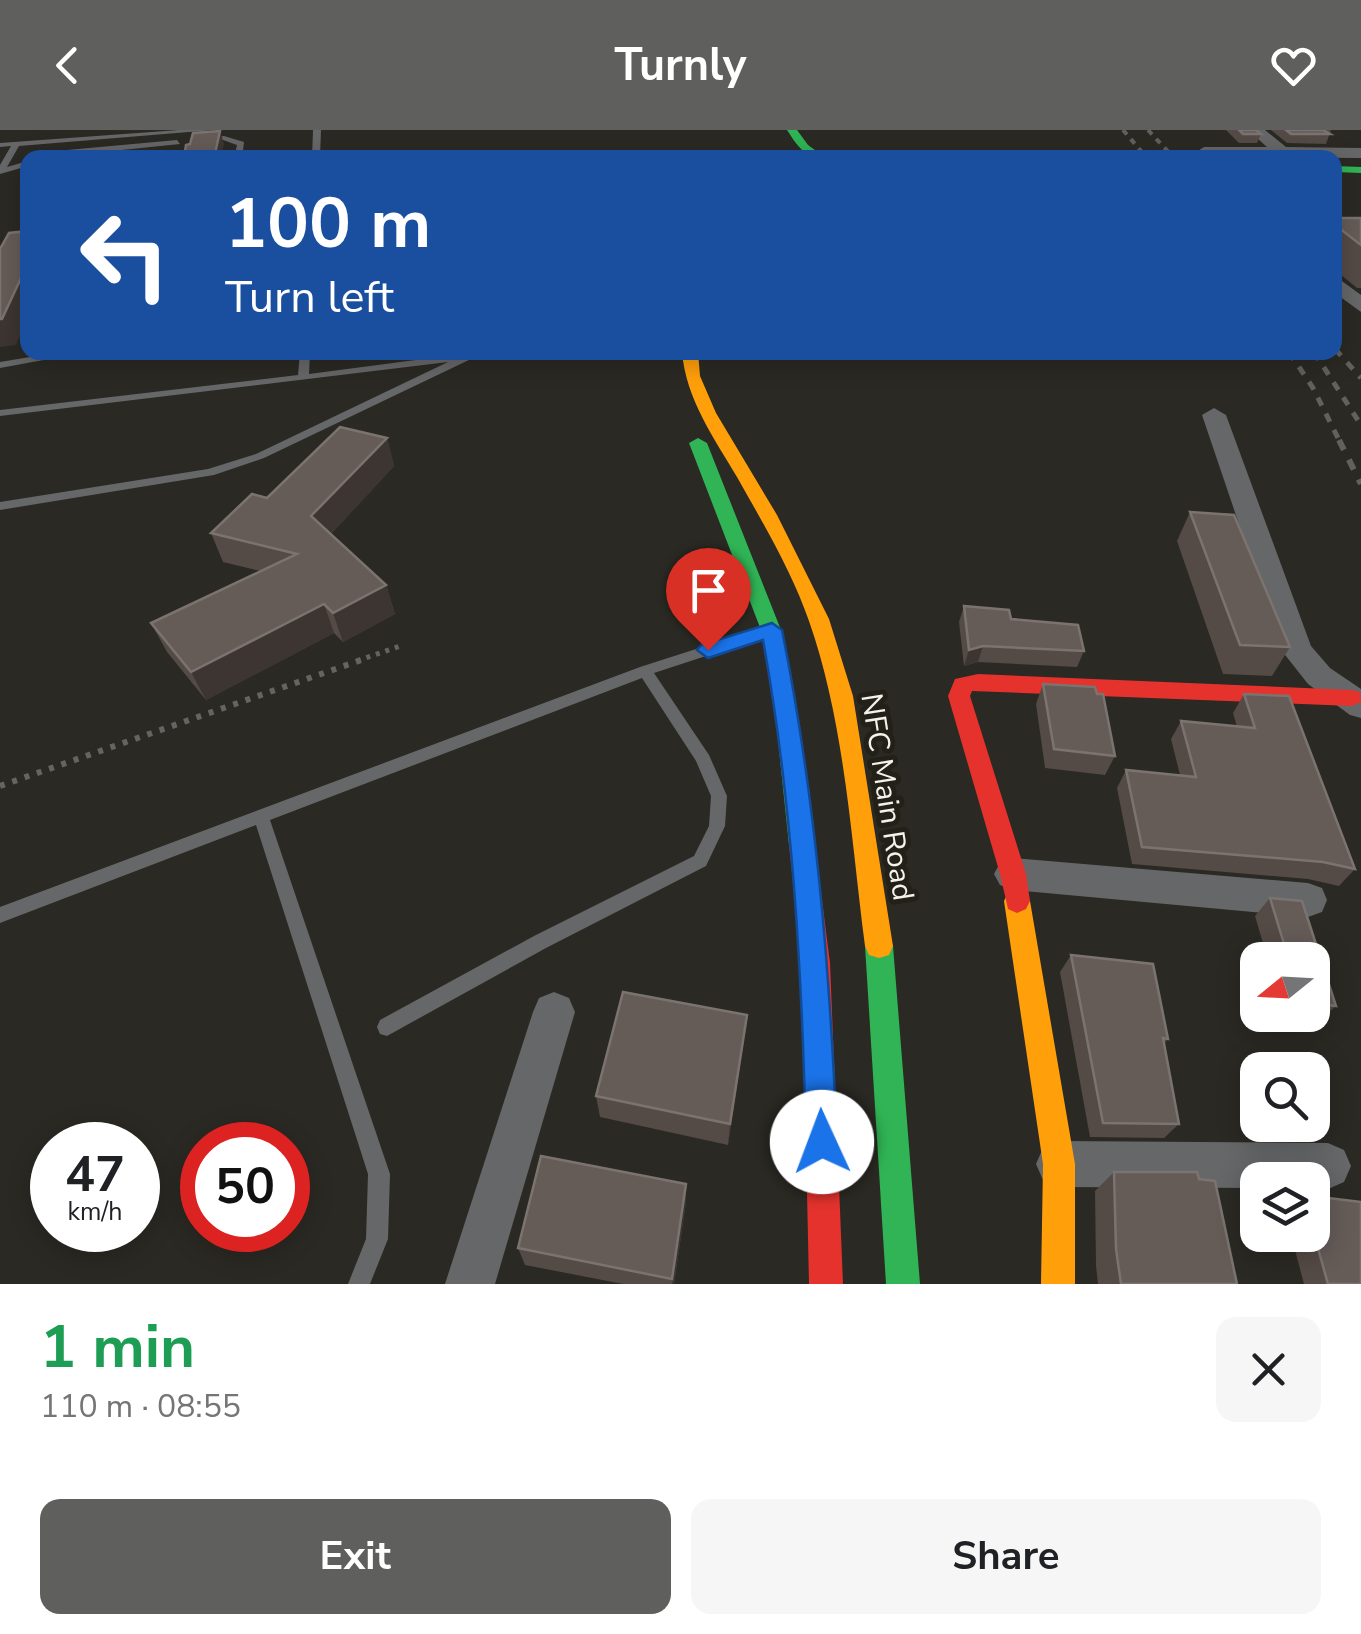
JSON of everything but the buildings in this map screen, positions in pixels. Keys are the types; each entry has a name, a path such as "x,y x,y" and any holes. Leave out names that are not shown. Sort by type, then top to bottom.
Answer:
{"main road":[{"name":"NFC Main Road","path":"691,360 692,376 708,413 768,514 818,619 842,696 884,978 904,1284"},
{"path":"675,396 711,470 772,630 785,702 816,963 826,1284"},
{"path":"1058,1284 1059,1164 1013,874 959,696 963,685 978,682 1356,702"}],"street":[{"path":"1256,130 1280,150"},
{"path":"1320,130 1340,150"},
{"path":"1342,288 1361,306"},
{"path":"1214,415 1297,651 1319,676 1356,702"},
{"path":"1013,874 1308,900"},
{"path":"470,1284 554,1012"},
{"path":"1059,1164 1240,1165"}],"lane":[{"path":"0,145 209,130"},
{"path":"89,150 224,138 241,144 240,150"},
{"path":"0,171 16,144"},
{"path":"0,365 32,360"},
{"path":"303,378 304,360"},
{"path":"0,413 439,360"},
{"path":"0,506 210,472 260,456 461,360"},
{"path":"0,916 645,671 772,630"},
{"path":"386,1027 540,942 700,861 717,826 719,796 702,759 645,671"},
{"path":"261,816 379,1174 377,1238 359,1284"}],"path":[{"path":"0,786 403,644"}],"railway":[{"path":"1123,130 1140,150"},
{"path":"1148,130 1167,150"},
{"path":"1342,357 1361,378"},
{"path":"1294,360 1313,388 1361,484"},
{"path":"1319,360 1361,425"}],"traffic: fast":[{"path":"792,130 809,150"},
{"path":"1342,169 1361,170"},
{"path":"698,443 771,630 785,702 802,845"},
{"path":"879,946 903,1284"}],"traffic: slow":[{"path":"691,360 692,376 708,413 768,515 819,619 842,696 879,946"},
{"path":"1017,901 1059,1164 1058,1284"}],"traffic: jam":[{"path":"1017,901 1013,874 959,696 963,685 978,682 1352,698"},
{"path":"802,845 816,963 826,1284"}],"route":[{"path":"708,650 772,630 785,702 816,963 822,1142"}]}
